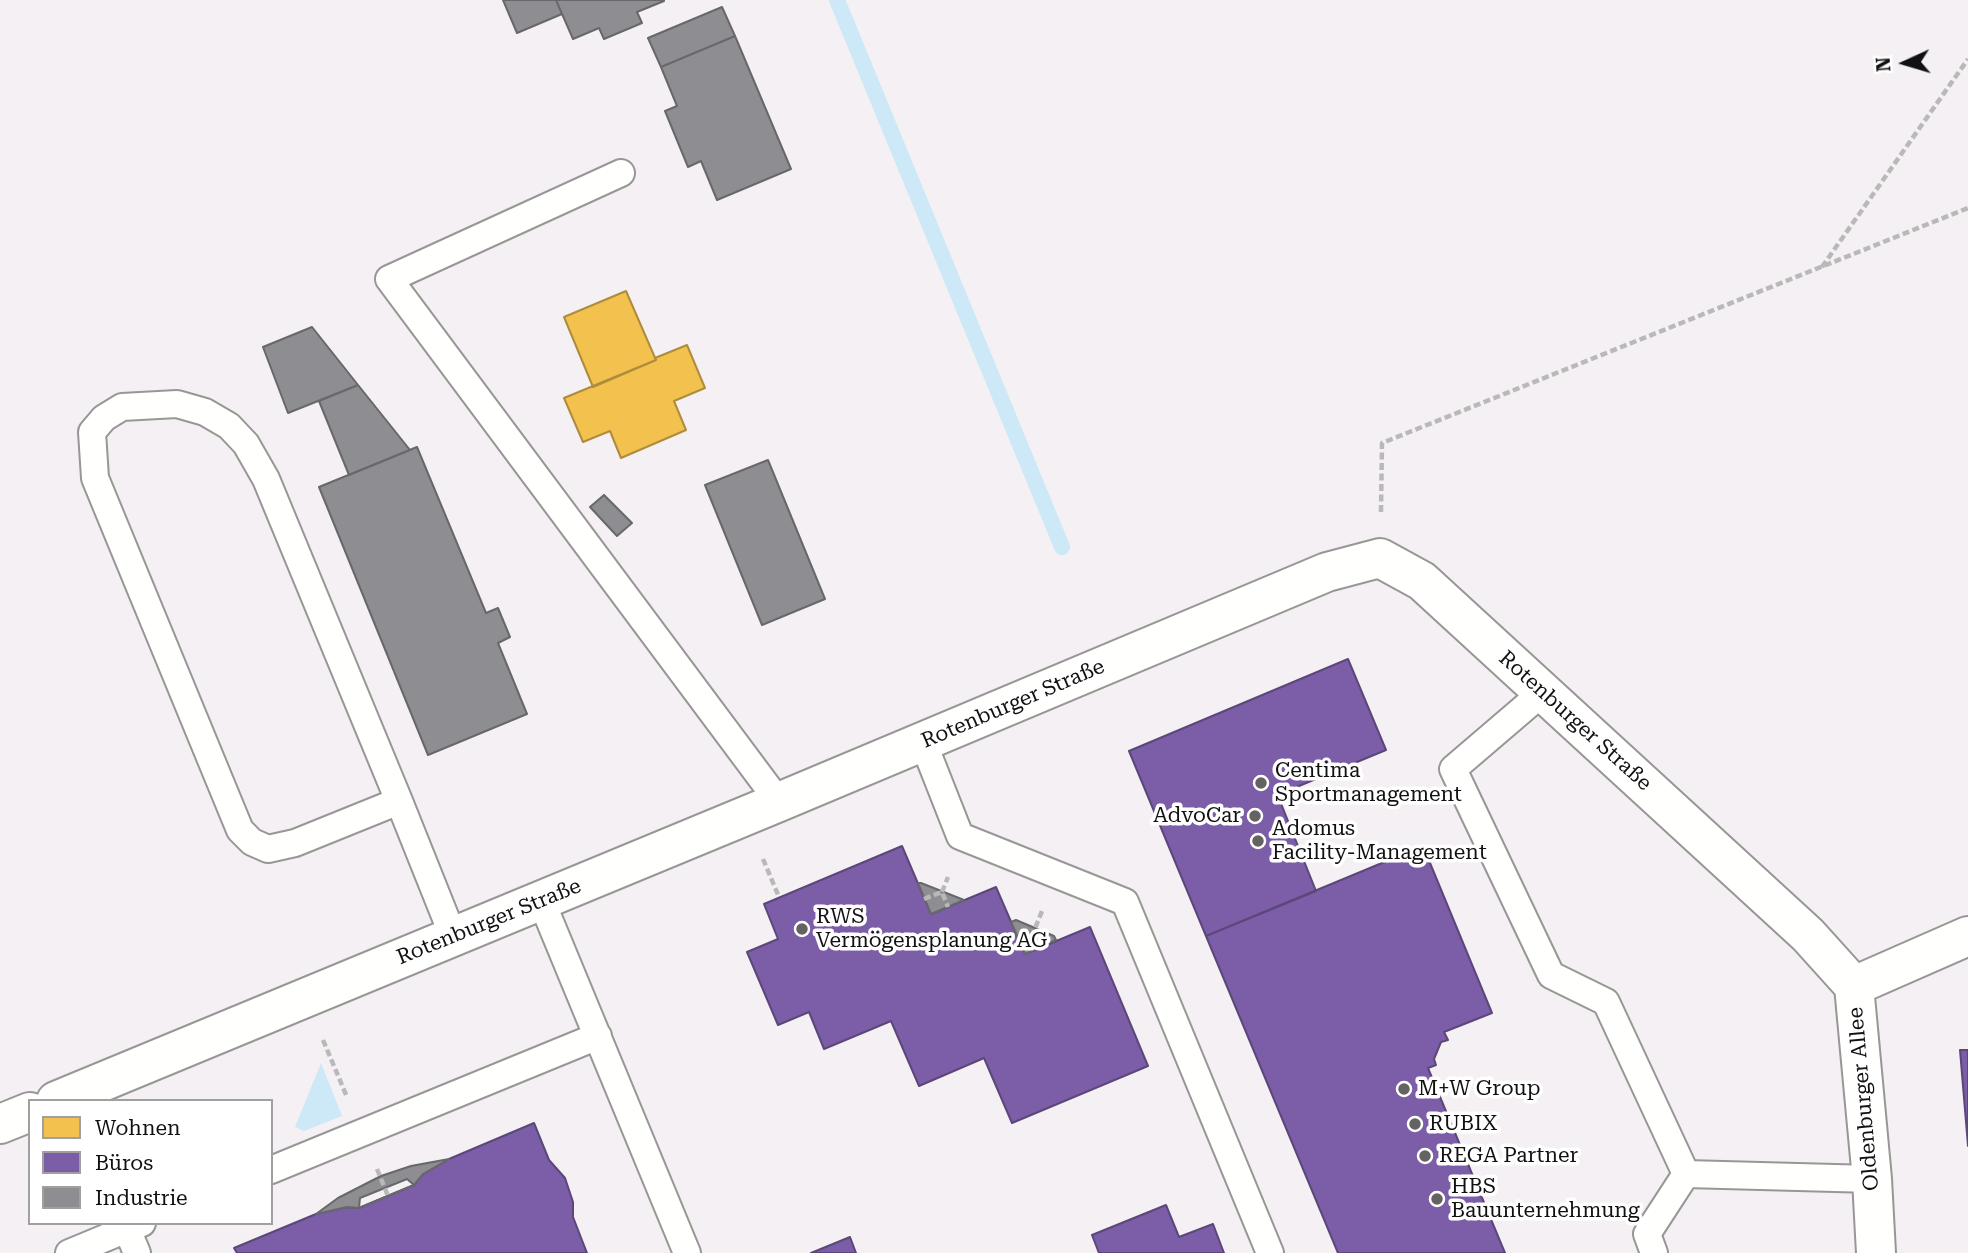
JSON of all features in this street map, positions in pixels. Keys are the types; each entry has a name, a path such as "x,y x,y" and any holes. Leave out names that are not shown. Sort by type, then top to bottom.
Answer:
{"street":[{"name":"Rotenburger Straße","path":"67,1099 1327,572 1380,558 1422,581 1808,935 1854,986"},
{"name":"Oldenburger Allee","path":"1877,1253 1854,986 1968,936"},
{"path":"0,1124 28,1113"}],"lane":[{"path":"621,173 389,279 779,802"},
{"path":"399,801 295,843 268,849 252,842 240,830 95,478 92,432 104,418 122,407 177,404 205,412 229,426 246,444 267,479 399,801 453,936"},
{"path":"1543,692 1452,769 1551,975 1606,1002 1686,1174"},
{"path":"923,742 960,835 1125,902 1270,1253"},
{"path":"541,900 687,1253"},
{"path":"273,1169 597,1036"},
{"path":"1686,1174 1872,1179"},
{"path":"1654,1253 1647,1234 1686,1174"},
{"path":"69,1253 132,1232"}],"path":[{"path":"1822,267 1968,59"},
{"path":"1380,558 1382,443 1968,208"},
{"path":"761,853 779,897"},
{"path":"948,877 942,892 948,907"},
{"path":"924,899 942,892"},
{"path":"1040,916 1034,931 1040,947"}],"shaded area":[{"path":"0,0 1968,0 1968,1253 0,1253"}],"water":[{"path":"321,1063 342,1116 304,1131 295,1127"}],"building: Wohnen":[{"path":"626,291 656,360 593,387 564,317"},
{"path":"687,345 705,388 674,401 686,430 621,458 610,431 583,442 564,398"}],"building: Büros":[{"path":"1348,659 1386,750 1282,793 1280,801 1316,891 1206,936 1129,751"},
{"path":"902,846 931,914 996,887 1025,954 1090,927 1148,1066 1012,1123 984,1058 919,1086 891,1021 824,1049 809,1012 778,1025 747,952 778,939 764,904"},
{"path":"1423,846 1492,1013 1444,1032 1448,1040 1441,1042 1434,1059 1436,1065 1428,1068 1505,1253 1338,1253 1206,936"},
{"path":"1960,1050 1968,1050 1968,1146"},
{"path":"534,1123 549,1160 565,1178 573,1202 573,1217 587,1253 237,1253 234,1248 316,1214 347,1207 359,1208 414,1185 423,1174 449,1159"},
{"path":"1166,1205 1179,1237 1213,1224 1224,1253 1099,1253 1092,1235"},
{"path":"850,1237 856,1253 811,1253"}],"building: Industrie":[{"path":"503,0 556,0 562,14 517,33"},
{"path":"556,0 664,1 637,12 642,23 604,39 599,28 573,39"},
{"path":"722,7 735,36 661,67 648,38"},
{"path":"735,36 791,169 717,200 701,161 688,167 665,111 677,106 661,67"},
{"path":"312,327 358,385 288,413 263,347"},
{"path":"358,385 410,450 349,475 319,401"},
{"path":"417,447 486,613 498,608 510,637 498,643 527,714 428,755 319,487"},
{"path":"768,460 825,599 762,625 705,485"},
{"path":"604,495 632,523 617,536 590,507"},
{"path":"918,883 921,883 964,900 931,914"},
{"path":"1016,920 1054,936 1056,940 1025,954 1011,922"},
{"path":"449,1159 423,1174 414,1185 359,1208 347,1207 316,1214 338,1198 381,1176 411,1166"},
{"path":"407,1179 414,1185 359,1208 360,1198"}],"waterway":[{"path":"837,0 1062,547"}],"place":[{"name":"Centima Sportmanagement","path":"1261,783"},
{"name":"AdvoCar","path":"1255,816"},
{"name":"Adomus Facility-Management","path":"1258,841"},
{"name":"RWS Vermögensplanung AG","path":"802,929"},
{"name":"M+W Group","path":"1404,1089"},
{"name":"RUBIX","path":"1415,1124"},
{"name":"REGA Partner","path":"1425,1156"},
{"name":"HBS Bauunternehmung","path":"1437,1199"}]}
